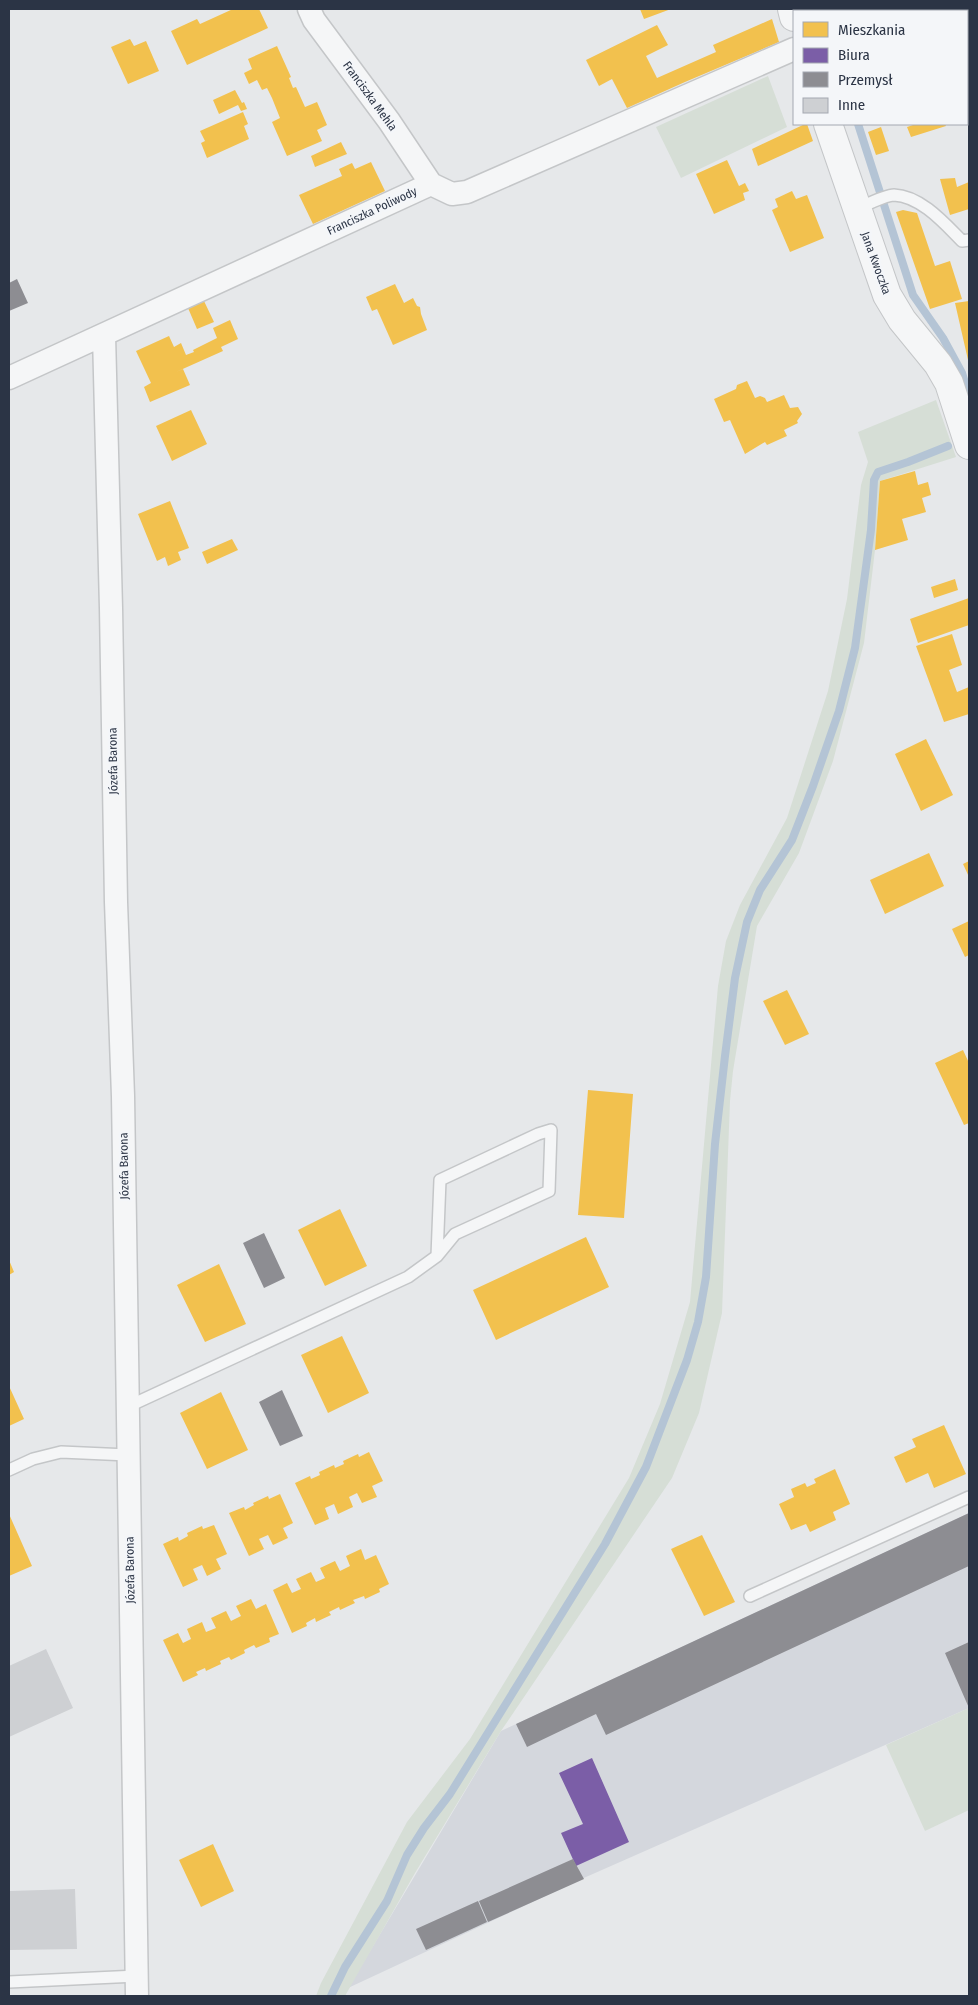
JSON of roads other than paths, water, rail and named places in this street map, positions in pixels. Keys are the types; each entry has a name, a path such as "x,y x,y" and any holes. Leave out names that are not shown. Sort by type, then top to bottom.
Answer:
{"street":[{"name":"Franciszka Mehla","path":"309,9 314,20 389,121 431,184"},
{"name":"Franciszka Poliwody","path":"9,378 431,184 452,194 466,192 793,49"},
{"name":"Jana Kwoczka","path":"828,125 864,206 887,295 902,320 938,364 949,383 969,445"},
{"name":"Józefa Barona","path":"104,335 116,902 123,1096 137,1986"}],"lane":[{"path":"864,206 893,195 906,198 930,210 962,241 969,240"},
{"path":"127,1407 408,1277 437,1256 455,1234 549,1191 551,1130 538,1134 440,1180 437,1256"},
{"path":"9,1470 33,1459 61,1452 128,1455"},
{"path":"750,1596 969,1497"},
{"path":"9,1982 137,1986"}],"waterway":[{"path":"858,125 913,295 943,338 962,373 969,396"},
{"path":"331,1996 345,1967 387,1901 407,1855 424,1828 450,1794 605,1544 646,1467 687,1360 698,1322 706,1277 715,1144 725,1056 735,978 747,922 760,890 792,840 839,711 855,648 871,530 874,480 878,472 948,446"}]}
